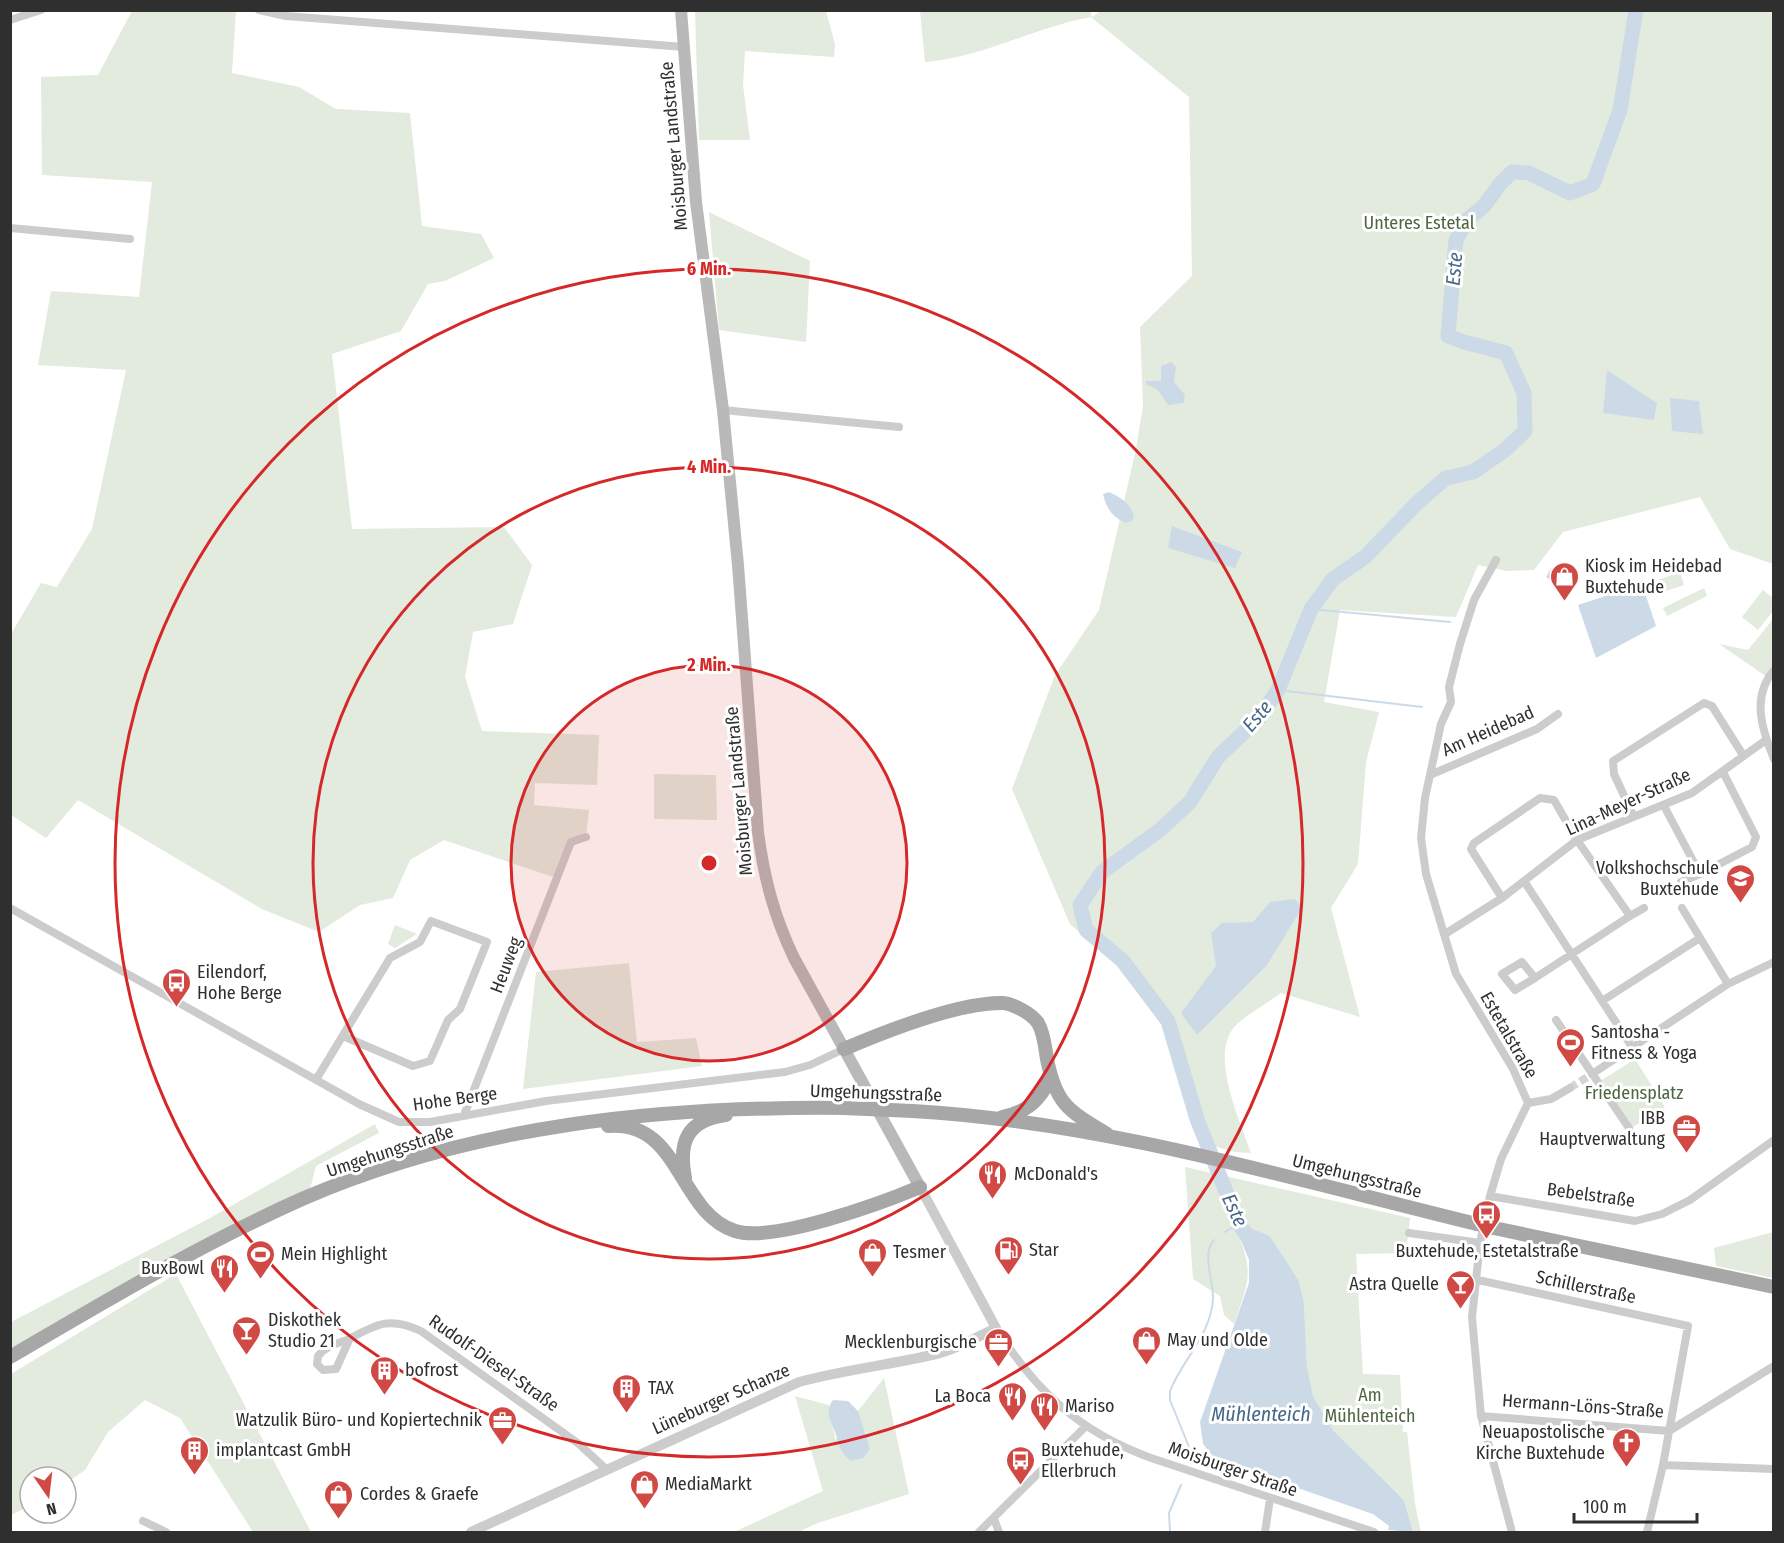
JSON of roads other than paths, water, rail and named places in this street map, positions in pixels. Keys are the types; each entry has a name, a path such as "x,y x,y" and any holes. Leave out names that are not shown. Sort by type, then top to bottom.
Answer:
{"main road":[{"name":"Moisburger Landstraße","path":"681,10 696,202 723,410 764,876 778,925 844,1049"},
{"path":"517,1134 619,1125 635,1129 659,1144 708,1215 719,1224 734,1231 777,1232 832,1217 920,1187 844,1049 898,1028 976,1005 1005,1003 1023,1010 1038,1022 1051,1077 1063,1103 1074,1115 1113,1138"},
{"path":"992,1118 1027,1109 1040,1099 1051,1077"},
{"path":"685,1180 681,1150 687,1135 697,1125 708,1119 722,1116 797,1107"},
{"name":"Umgehungsstraße","path":"10,1357 236,1229 305,1198 452,1148 517,1134 651,1114 797,1107 913,1111 992,1118 1113,1138 1494,1228 1773,1287"}],"street":[{"path":"10,20 41,10"},
{"path":"259,10 271,14 684,47"},
{"path":"10,228 130,239"},
{"path":"723,410 899,426"},
{"name":"Estetalstraße","path":"1496,560 1474,600 1460,644 1449,687 1451,702 1441,724 1430,775 1421,838 1426,874 1456,974 1513,1069 1528,1103 1501,1159 1490,1196 1480,1243 1478,1280 1472,1317 1481,1416 1512,1533"},
{"path":"1773,670 1767,678 1758,711 1773,759"},
{"path":"1633,816 1614,774 1613,761 1704,703 1712,706 1743,755"},
{"name":"Am Heidebad","path":"1430,775 1537,729 1558,714"},
{"name":"Lina-Meyer-Straße","path":"1445,933 1502,898 1577,840 1692,793 1766,740"},
{"path":"1682,882 1752,847 1756,837 1723,772"},
{"path":"1502,898 1471,849 1474,843 1540,798 1554,800 1577,840 1630,916"},
{"path":"1664,806 1700,874"},
{"name":"Heuweg","path":"464,1115 571,842 586,837"},
{"path":"1524,881 1632,1047"},
{"name":"Hohe Berge","path":"10,908 360,1104 399,1122 430,1122 546,1101 785,1072 810,1065 844,1049"},
{"path":"1534,978 1644,908"},
{"path":"1682,908 1728,984"},
{"path":"317,1078 390,958 420,942 431,921 487,942 460,1009 448,1020 430,1061 413,1066 343,1036"},
{"path":"1602,1001 1700,938"},
{"path":"1592,1074 1728,984 1773,962"},
{"path":"1556,1020 1629,1128"},
{"path":"1528,1103 1551,1099 1570,1088"},
{"name":"Bebelstraße","path":"1490,1196 1635,1221 1662,1214 1690,1200 1773,1140"},
{"path":"920,1187 996,1328 1014,1356 1053,1401 1085,1427 979,1533"},
{"path":"1409,1233 1480,1243"},
{"name":"Schillerstraße","path":"1478,1280 1688,1326 1669,1431"},
{"name":"Rudolf-Diesel-Straße","path":"350,1338 358,1331 384,1323 409,1325 422,1330 579,1444 607,1470"},
{"name":"Lüneburger Schanze","path":"471,1533 799,1382 843,1371 930,1356 967,1343 996,1328"},
{"name":"Hermann-Löns-Straße","path":"1481,1416 1669,1431 1773,1366"},
{"name":"Moisburger Straße","path":"1085,1427 1124,1448 1374,1533"},
{"path":"1647,1533 1669,1431"},
{"path":"1663,1465 1773,1469"},
{"path":"1265,1533 1269,1499"},
{"path":"994,1519 999,1533"},
{"path":"143,1521 166,1533"}],"water":[{"path":"1171,362 1176,367 1174,382 1185,395 1184,403 1168,405 1158,390 1146,384 1146,381 1161,381 1161,366"},
{"path":"1607,370 1657,403 1654,420 1603,413"},
{"path":"1670,398 1699,401 1703,434 1672,431"},
{"path":"1109,492 1128,505 1133,512 1132,521 1126,523 1110,512 1103,494"},
{"path":"1172,526 1242,552 1235,568 1168,548"},
{"path":"1558,565 1571,567 1577,573 1565,590 1546,577 1551,569"},
{"path":"1642,584 1656,626 1596,658 1578,605"},
{"path":"1295,899 1302,908 1267,965 1197,1035 1181,1013 1216,966 1211,933 1222,923 1253,922 1270,902"},
{"name":"Mühlenteich","path":"1239,1224 1270,1236 1299,1281 1304,1303 1307,1366 1313,1396 1333,1430 1404,1500 1413,1532 1388,1530 1389,1526 1373,1514 1216,1460 1203,1444 1200,1422 1249,1283 1249,1260 1235,1226"},
{"path":"833,1400 848,1401 858,1411 870,1449 863,1458 851,1461 841,1449 828,1414"}],"waterway":[{"name":"Este","path":"1250,1240 1239,1224 1197,1119 1168,1021 1123,961 1086,930 1080,905 1102,872 1160,830 1190,802 1218,757 1258,719 1278,690 1311,609 1333,579 1365,557 1417,503 1446,478 1473,472 1505,450 1525,431 1524,393 1506,353 1448,336 1456,240 1468,219 1484,206 1512,172 1529,173 1570,193 1593,184 1620,110 1636,10"},
{"path":"1311,609 1450,622"},
{"path":"1278,690 1422,707"},
{"path":"1225,1232 1239,1224"},
{"path":"1193,1457 1170,1400 1170,1391 1202,1336 1211,1312 1213,1292 1208,1253 1214,1240"},
{"path":"1170,1532 1169,1513 1181,1485"}],"tunnel":[{"path":"1570,1088 1592,1074"}],"place":[{"name":"Kiosk im Heidebad Buxtehude","path":"1564,602"},
{"name":"Volkshochschule Buxtehude","path":"1740,904"},
{"name":"Eilendorf, Hohe Berge","path":"176,1008"},
{"name":"Santosha - Fitness & Yoga","path":"1570,1068"},
{"name":"IBB Hauptverwaltung","path":"1686,1154"},
{"name":"McDonald's","path":"993,1200"},
{"name":"Buxtehude, Estetalstraße","path":"1487,1240"},
{"name":"Star","path":"1008,1276"},
{"name":"Tesmer","path":"872,1278"},
{"name":"Mein Highlight","path":"260,1280"},
{"name":"BuxBowl","path":"225,1294"},
{"name":"Astra Quelle","path":"1460,1310"},
{"name":"Diskothek Studio 21","path":"247,1356"},
{"name":"May und Olde","path":"1146,1366"},
{"name":"Mecklenburgische","path":"998,1368"},
{"name":"bofrost","path":"384,1396"},
{"name":"TAX","path":"627,1414"},
{"name":"La Boca","path":"1012,1422"},
{"name":"Mariso","path":"1044,1432"},
{"name":"Watzulik Büro- und Kopiertechnik","path":"503,1446"},
{"name":"Neuapostolische Kirche Buxtehude","path":"1626,1468"},
{"name":"implantcast GmbH","path":"195,1476"},
{"name":"Buxtehude, Ellerbruch","path":"1020,1486"},
{"name":"MediaMarkt","path":"644,1510"},
{"name":"Cordes & Graefe","path":"339,1520"}],"park label":[{"name":"Unteres Estetal","path":"1419,223"},
{"name":"Friedensplatz","path":"1634,1093"},
{"name":"Am Mühlenteich","path":"1370,1405"}]}
